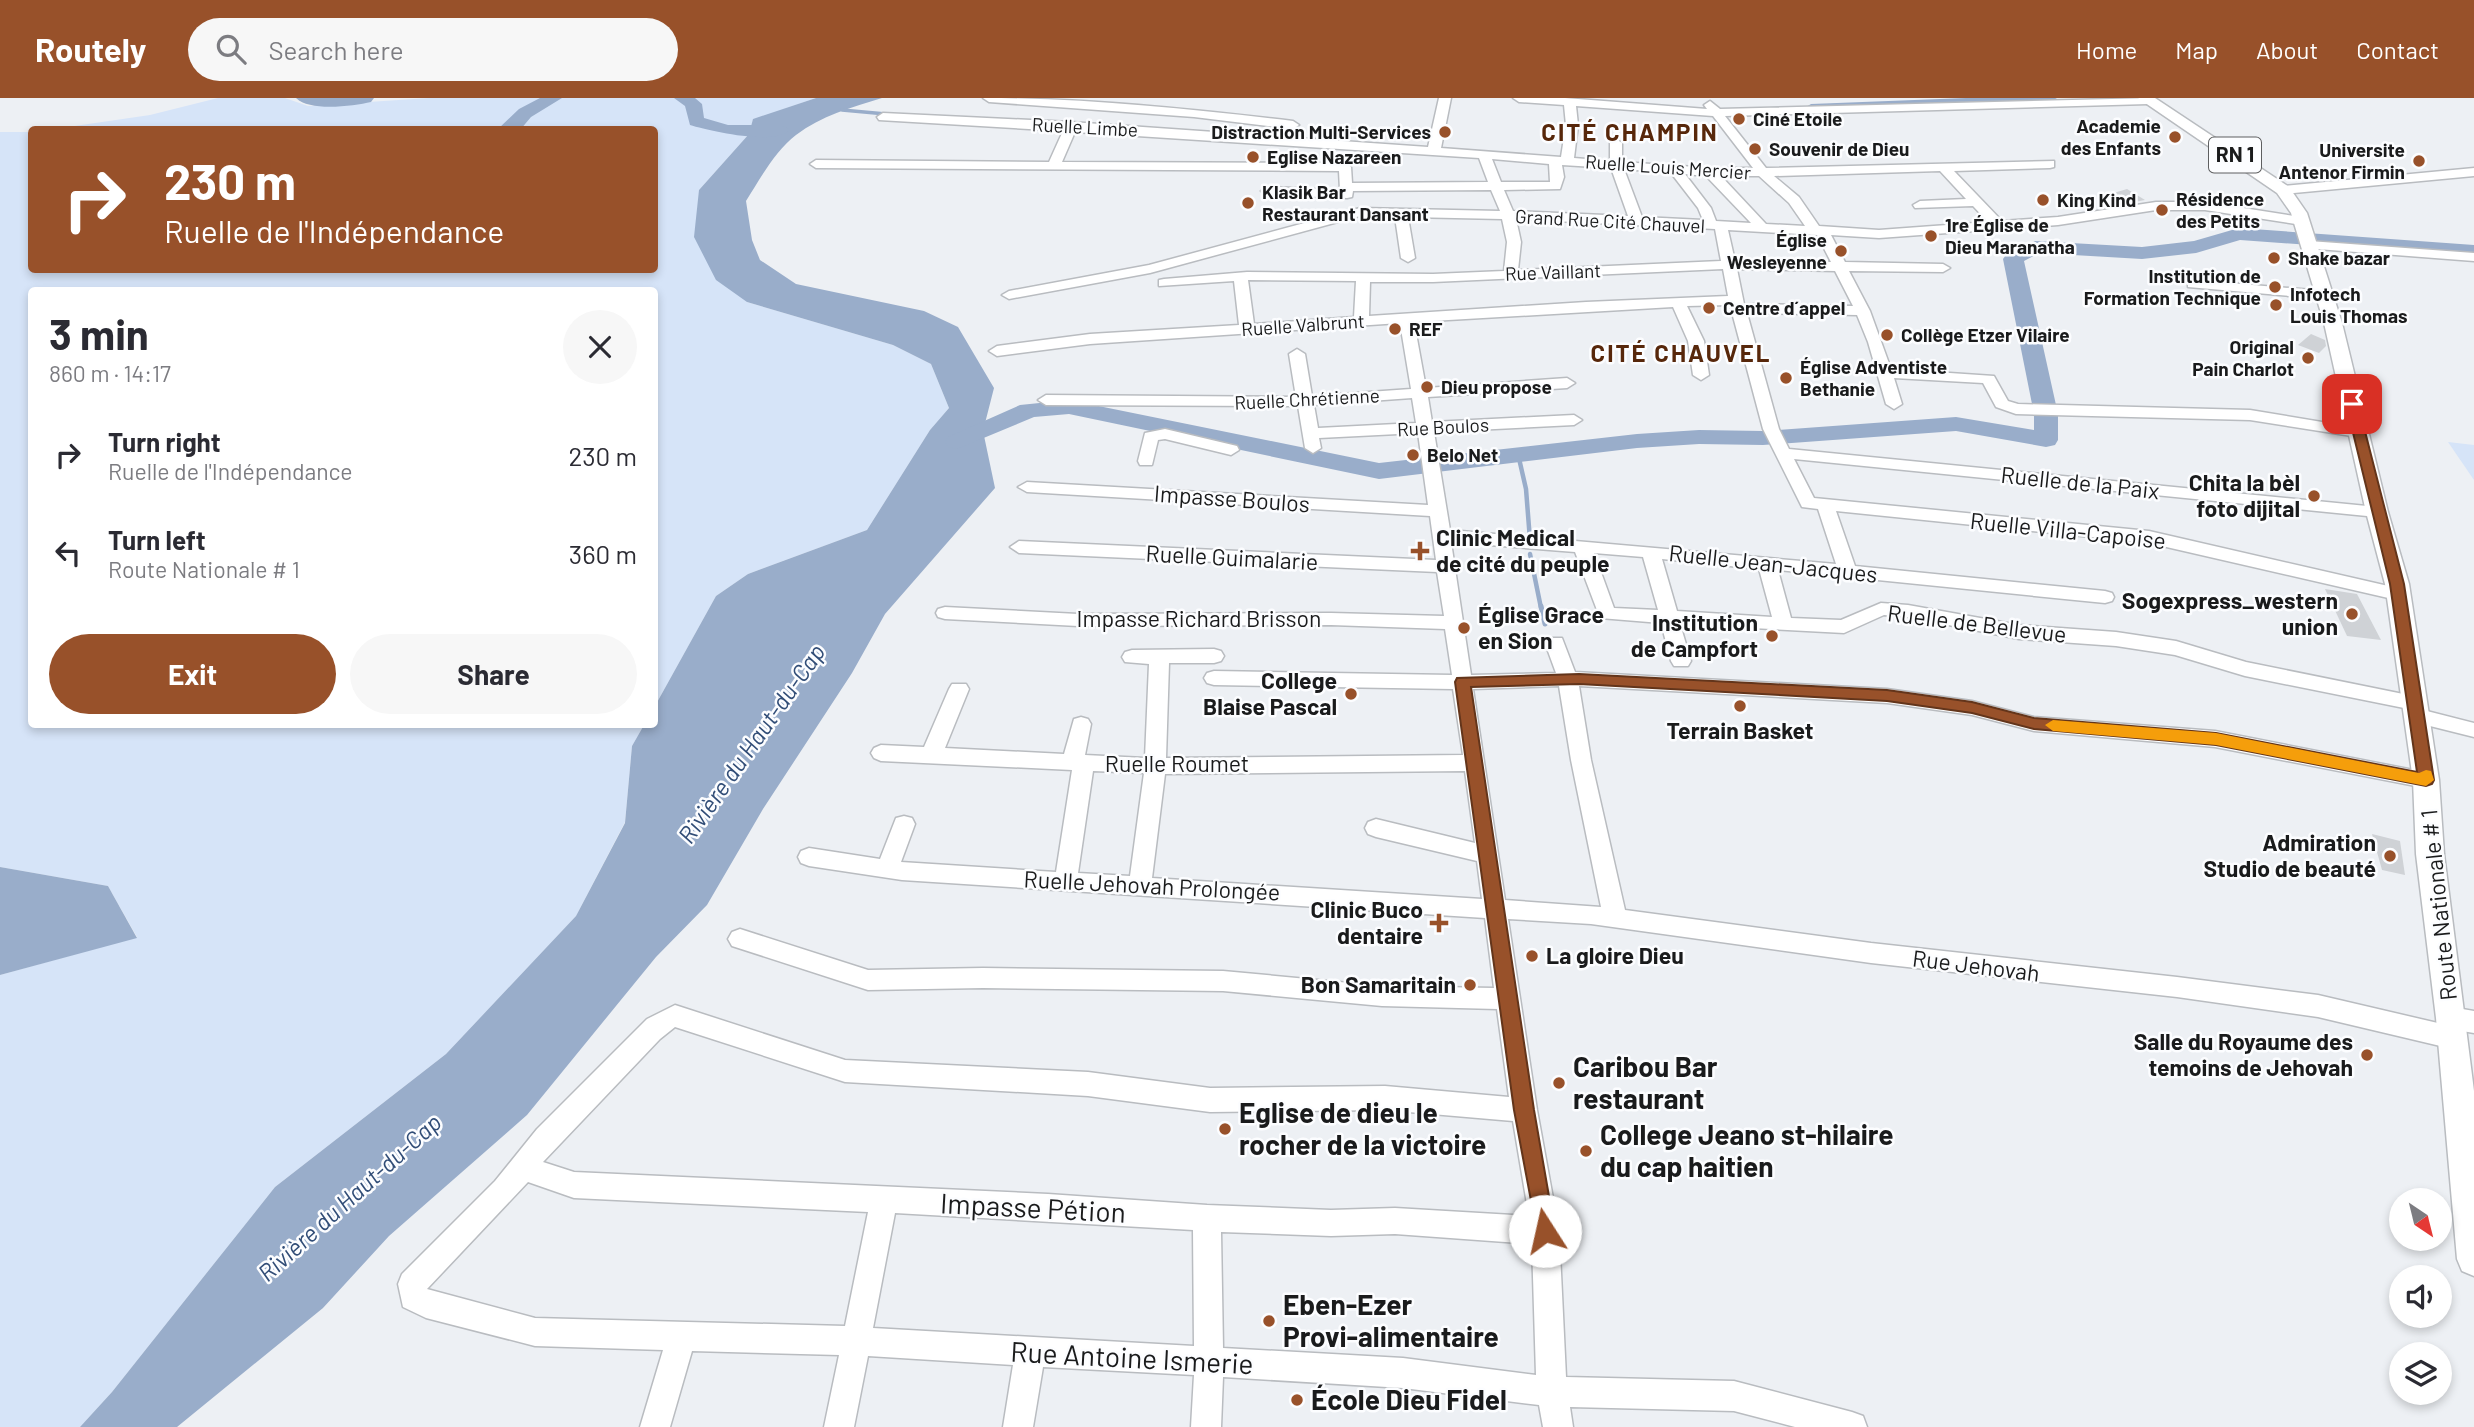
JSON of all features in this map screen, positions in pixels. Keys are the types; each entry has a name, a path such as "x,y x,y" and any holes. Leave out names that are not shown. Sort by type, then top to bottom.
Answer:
{"main road":[{"name":"Route Nationale # 1","path":"2146,99 2283,190 2305,232 2324,295 2397,584 2426,780 2430,854 2459,1026 2474,1259"}],"street":[{"path":"989,98 1194,113 1293,125"},
{"path":"1434,150 1445,98"},
{"path":"1519,98 1715,113 2146,99"},
{"path":"1704,98 1763,173 1794,200 1817,230 1863,311 1886,373 1894,404"},
{"path":"1266,191 1555,186 1573,125 1570,102"},
{"name":"Ruelle Limbe","path":"883,117 1286,139"},
{"path":"1054,165 1071,126"},
{"path":"1130,156 1137,130"},
{"name":"Ruelle Louis Mercier","path":"1286,139 1710,172 1763,173 2050,164"},
{"path":"1616,143 1616,164 1637,221"},
{"path":"1484,154 1509,215 1516,248 1510,274"},
{"path":"816,164 1054,165 1130,156 1345,167 1347,190 1360,212"},
{"path":"1944,168 1997,224"},
{"name":"Ruelle Villa-Capoise","path":"1675,169 1716,227 1777,440 1805,500 1826,507 2149,537 2397,594"},
{"path":"1710,172 1741,202 1762,228"},
{"path":"2283,190 2474,172"},
{"path":"1920,205 1978,202"},
{"name":"Grand Rue Cité Chauvel","path":"1009,295 1150,269 1360,212 1509,215 1879,234 2058,221 2156,206 2206,206 2305,232 2474,257"},
{"path":"1400,212 1406,233 1408,258"},
{"path":"1235,247 1244,276 1247,329"},
{"name":"Rue Vaillant","path":"1164,283 1244,276 1433,278 1729,265 1943,268"},
{"path":"1361,320 1363,276"},
{"path":"2193,284 2324,295"},
{"path":"1678,302 1696,341 1701,375"},
{"name":"Ruelle Valbrunt","path":"997,351 1090,339 1406,317 1678,302 1863,311"},
{"path":"1406,317 1431,464 1524,1110 1545,1231 1552,1392 1558,1427"},
{"path":"1297,354 1307,401"},
{"path":"1886,373 1988,379 2002,404 2011,408 2053,412 2250,415 2358,432"},
{"name":"Ruelle Chrétienne","path":"1046,401 1307,401 1567,383"},
{"name":"Rue Boulos","path":"1307,401 1312,441 1424,429 1574,420"},
{"path":"1146,461 1151,436 1158,434 1231,450"},
{"name":"Ruelle de la Paix","path":"1777,440 2377,512"},
{"name":"Impasse Boulos","path":"1027,487 1436,511"},
{"path":"1826,507 1847,571"},
{"name":"Ruelle Jean-Jacques","path":"1440,535 1651,552 2105,597"},
{"name":"Ruelle de Bellevue","path":"1582,546 1606,614 1844,627 1881,610 1908,611 2019,632 2116,639 2176,648 2245,669 2416,709 2474,730"},
{"name":"Ruelle Guimalarie","path":"1019,547 1330,563 1445,566"},
{"path":"1651,552 1681,661"},
{"path":"1767,564 1783,624"},
{"name":"Impasse Richard Brisson","path":"945,612 1078,620 1331,619 1453,623"},
{"path":"1555,643 1568,679 1581,760 1615,918"},
{"path":"1132,657 1214,656"},
{"path":"1140,886 1155,766 1159,657"},
{"path":"1214,678 1463,682 1568,679 1887,696 1972,708 2034,724 2216,739 2426,780"},
{"path":"931,756 959,689"},
{"path":"1066,881 1081,724"},
{"name":"Ruelle Roumet","path":"881,753 1155,766 1474,763"},
{"path":"887,869 904,824"},
{"path":"1376,828 1489,855"},
{"name":"Ruelle Jehovah Prolongée","path":"809,857 887,869 1496,907"},
{"name":"Rue Jehovah","path":"1496,907 1615,918 1871,953 2177,987 2459,1026"},
{"path":"740,939 868,980 983,978 1223,981 1382,996 1509,999"},
{"path":"523,1168 546,1138 640,1045 651,1030 666,1018 675,1016 845,1071 1088,1084 1210,1100 1385,1097 1524,1110"},
{"name":"Impasse Pétion","path":"523,1168 573,1185 1207,1218 1331,1223 1395,1220 1545,1231"},
{"name":"Rue Antoine Ismerie","path":"523,1168 505,1190 412,1284 413,1297 426,1304 535,1332 854,1342 1403,1373 1552,1392 1734,1395 1852,1427"},
{"path":"839,1427 884,1200"},
{"path":"1206,1427 1209,1361 1207,1218"},
{"path":"655,1427 681,1337"},
{"path":"1018,1427 1030,1353"}],"shaded area":[{"path":"218,98 285,98 308,106 429,98 816,98 753,120 749,134 699,190 747,302 893,345 931,364 949,408 930,430 867,530 748,574 716,596 658,701 658,287 28,287 28,728 642,728 632,746 625,822 576,916 446,1054 275,1187 112,1392 80,1427 0,1427 0,975 137,937 108,886 0,867 0,132 28,132 28,273 658,273 658,126 75,126 150,115"},
{"path":"2448,442 2474,445 2474,480"}],"water":[{"name":"Rivière du Haut-du-Cap","path":"816,98 882,98 826,117 788,142 746,201 752,240 760,260 796,284 924,311 958,327 994,388 983,431 995,488 885,614 852,673 763,809 707,905 656,957 527,1115 389,1236 323,1308 177,1427 80,1427 112,1392 275,1187 446,1054 576,916 625,823 632,746 642,728 658,728 658,701 716,596 748,574 867,530 930,430 949,408 931,364 893,345 747,302 716,280 694,237 699,190 749,134 753,119"},
{"path":"0,867 108,886 137,938 0,975"}],"building":[{"path":"2127,189 2145,200 2124,204 2107,195"},
{"path":"2311,334 2325,340 2326,346 2319,353 2298,345"},
{"name":"Sogexpress_western union","path":"2325,589 2357,594 2381,640 2347,636"},
{"name":"Admiration Studio de beauté","path":"2372,834 2400,841 2405,875 2382,870"}],"waterway":[{"path":"305,98 337,102 365,98"},
{"path":"513,126 525,113 553,98"},
{"path":"683,98 693,104 696,121 727,130 781,130"},
{"path":"1811,107 2052,98"},
{"path":"842,110 886,114"},
{"path":"957,442 1029,410 1069,407 1379,471 1637,441 1699,437 1763,438 1956,424 2046,440 2046,414 2013,259 2035,247 2142,253 2196,247 2239,234 2474,251"},
{"path":"1518,454 1526,489 1530,540"},
{"path":"1530,554 1541,608"},
{"path":"1541,606 1545,624"}],"slow traffic":[{"path":"2053,725 2216,739 2426,780 2426,776"}],"place":[{"name":"Ciné Etoile","path":"1739,119"},
{"name":"Distraction Multi-Services","path":"1445,132"},
{"name":"Academie des Enfants","path":"2175,137"},
{"name":"Souvenir de Dieu","path":"1755,149"},
{"name":"Eglise Nazareen","path":"1253,157"},
{"name":"Universite Antenor Firmin","path":"2419,161"},
{"name":"King Kind","path":"2043,200"},
{"name":"Klasik Bar Restaurant Dansant","path":"1248,203"},
{"name":"Résidence des Petits","path":"2162,210"},
{"name":"1re Église de Dieu Maranatha","path":"1931,236"},
{"name":"Église Wesleyenne","path":"1841,251"},
{"name":"Shake bazar","path":"2274,258"},
{"name":"Institution de Formation Technique","path":"2275,287"},
{"name":"Infotech Louis Thomas","path":"2276,305"},
{"name":"Centre d´appel","path":"1709,308"},
{"name":"REF","path":"1395,329"},
{"name":"Collège Etzer Vilaire","path":"1887,335"},
{"name":"Original Pain Charlot","path":"2308,358"},
{"name":"Église Adventiste Bethanie","path":"1786,378"},
{"name":"Dieu propose","path":"1427,387"},
{"name":"Belo Net","path":"1413,455"},
{"name":"Chita la bèl foto dijital","path":"2314,496"},
{"name":"Clinic Medical de cité du peuple","path":"1420,551"},
{"name":"Sogexpress_western union","path":"2352,614"},
{"name":"Église Grace en Sion","path":"1464,628"},
{"name":"Institution de Campfort","path":"1772,636"},
{"name":"College Blaise Pascal","path":"1351,694"},
{"name":"Terrain Basket","path":"1740,706"},
{"name":"Admiration Studio de beauté","path":"2390,856"},
{"name":"Clinic Buco dentaire","path":"1439,923"},
{"name":"La gloire Dieu","path":"1532,956"},
{"name":"Bon Samaritain","path":"1470,985"},
{"name":"Salle du Royaume des temoins de Jehovah","path":"2367,1055"},
{"name":"Caribou Bar restaurant","path":"1559,1083"},
{"name":"Eglise de dieu le rocher de la victoire","path":"1225,1129"},
{"name":"College Jeano st-hilaire du cap haitien","path":"1586,1151"},
{"name":"Eben-Ezer Provi-alimentaire","path":"1269,1321"},
{"name":"École Dieu Fidel","path":"1297,1400"}],"district":[{"name":"CITÉ CHAMPIN","path":"1630,133"},
{"name":"CITÉ CHAUVEL","path":"1681,354"}],"route":[{"path":"1545,1231 1524,1110 1463,682 1579,679 1887,696 1972,708 2034,724 2216,739 2426,780 2397,584 2352,404"}]}
